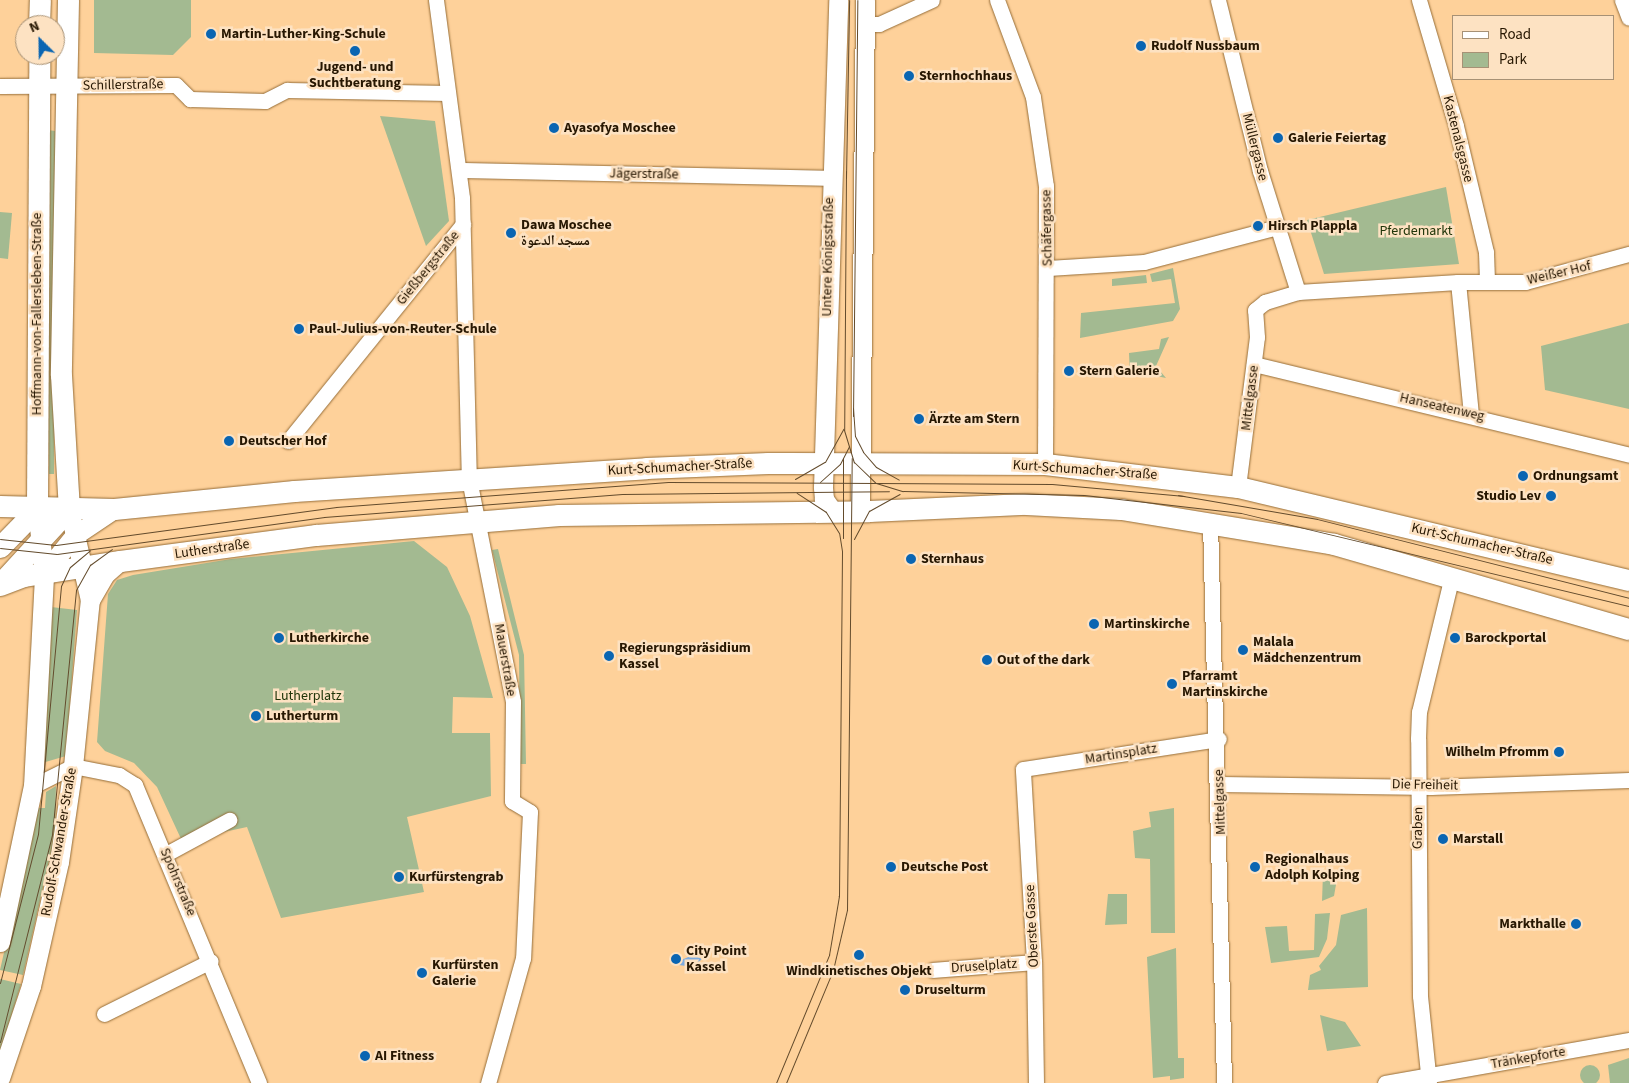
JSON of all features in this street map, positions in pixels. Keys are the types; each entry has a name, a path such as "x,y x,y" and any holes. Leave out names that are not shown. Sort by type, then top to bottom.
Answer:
{"main road":[{"path":"39,15 40,0"},
{"name":"Hoffmann-von-Fallersleben-Straße","path":"68,0 61,375 69,509"},
{"name":"Hoffmann-von-Fallersleben-Straße","path":"37,508 39,65"},
{"name":"Kurt-Schumacher-Straße","path":"469,479 646,468 825,464 1045,464 1238,487 1629,580"},
{"path":"0,506 114,510 294,491 469,479"},
{"path":"474,522 624,511 860,512 1026,504 1121,509 1210,521 1334,544 1452,576 1629,629"},
{"path":"0,547 37,508"},
{"path":"0,585 69,509"},
{"name":"Lutherstraße","path":"0,585 44,573 120,561 316,535 474,522"}],"street":[{"name":"Gießbergstraße","path":"288,441 463,224 459,170 436,0"},
{"name":"Untere Königsstraße","path":"833,512 824,499 829,178 838,0"},
{"path":"860,512 863,464 865,0"},
{"path":"866,24 879,24 932,0"},
{"name":"Schäfergasse","path":"997,0 1038,119 1046,186 1048,268 1045,464"},
{"name":"Müllergasse","path":"1218,0 1277,227 1298,292"},
{"name":"Kastenalsgasse","path":"1419,0 1458,134 1486,252 1487,281"},
{"path":"1622,0 1629,18"},
{"name":"Schillerstraße","path":"0,86 176,85 190,99 256,100 287,90 448,93"},
{"name":"Jägerstraße","path":"459,170 829,178"},
{"name":"Mauerstraße","path":"463,224 469,479 474,522 504,644 513,702 512,801 530,812 523,958 488,1083"},
{"path":"1048,268 1144,262 1277,227"},
{"name":"Weißer Hof","path":"1487,281 1525,282 1629,254"},
{"path":"1298,292 1487,281"},
{"path":"1458,282 1471,414"},
{"name":"Mittelgasse","path":"1238,487 1254,364 1255,310 1298,292"},
{"name":"Hanseatenweg","path":"1254,364 1471,414 1629,454"},
{"name":"Hoffmann-von-Fallersleben-Straße","path":"37,508 44,573"},
{"name":"Rudolf-Schwander-Straße","path":"0,1078 31,986 59,862 73,766 90,600 84,567 69,509"},
{"path":"0,942 33,786 44,573 76,535 114,510"},
{"name":"Mittelgasse","path":"1210,521 1219,739 1224,1083"},
{"path":"90,600 120,561"},
{"name":"Graben","path":"1428,1080 1420,996 1419,712 1452,576"},
{"name":"Martinsplatz","path":"1023,769 1219,739"},
{"path":"33,786 73,766"},
{"name":"Spohrstraße","path":"73,766 120,775 135,785 211,961 259,1083"},
{"name":"Oberste Gasse","path":"1023,769 1034,962 1036,1083"},
{"name":"Die Freiheit","path":"1220,784 1418,784 1431,787 1629,780"},
{"path":"166,854 229,820"},
{"path":"104,1014 211,961"},
{"name":"Druselplatz","path":"933,970 1034,962"},
{"name":"Tränkepforte","path":"1385,1083 1428,1080 1629,1040"}],"green space":[{"path":"94,0 191,0 191,37 173,55 94,53"},
{"path":"380,116 435,121 449,221 426,246"},
{"path":"48,130 55,131 54,474 49,474 45,300"},
{"name":"Pferdemarkt","path":"1446,187 1459,264 1324,274 1307,220"},
{"path":"0,212 12,213 8,259 0,258"},
{"path":"1173,268 1180,309 1173,321 1080,338 1081,313 1175,303 1171,279 1152,282 1150,274"},
{"path":"1146,275 1147,283 1112,286 1112,279"},
{"path":"1629,323 1629,409 1545,390 1541,346"},
{"path":"1169,337 1156,366 1166,378 1142,373 1130,376 1129,353 1159,349 1161,339"},
{"name":"Lutherplatz","path":"414,541 447,567 470,616 493,698 453,697 452,733 490,733 491,796 407,817 424,892 281,918 247,827 182,841 157,787 134,763 105,751 97,742 108,594 117,580 133,575 231,559"},
{"path":"498,549 524,655 526,764 520,764 519,655 492,550"},
{"path":"51,607 77,610 66,756 42,763"},
{"path":"56,786 55,835 23,975 0,970 37,808 45,808 46,792"},
{"path":"1174,808 1175,933 1151,933 1150,859 1135,858 1133,831 1151,827 1149,812"},
{"path":"1338,873 1334,896 1322,901 1323,874"},
{"path":"1108,894 1127,894 1127,924 1105,925"},
{"path":"1367,908 1368,987 1308,990 1310,975 1321,970 1319,966 1336,945 1341,915"},
{"path":"1330,913 1327,939 1319,957 1271,963 1265,927 1287,926 1289,951 1314,950 1315,914"},
{"path":"1176,948 1178,1058 1184,1058 1184,1078 1170,1080 1170,1076 1153,1078 1147,957"},
{"path":"0,979 21,984 0,1053"},
{"path":"1320,1015 1345,1022 1361,1046 1327,1051"},
{"path":"1629,1058 1629,1083 1610,1083 1608,1065"},
{"path":"1586,1066 1594,1066 1599,1071 1599,1079 1594,1084 1586,1084 1581,1079 1581,1071"}],"water":[{"path":"693,955 702,959 693,967 672,964"}],"tram line":[{"path":"846,178 849,0"},
{"path":"853,416 857,0"},
{"path":"846,171 844,430 854,462 876,483 903,491 1084,495 1241,513 1629,606"},
{"path":"853,408 855,436 863,452 876,467 899,480"},
{"path":"795,479 825,462 843,429"},
{"path":"820,482 840,464 849,446"},
{"path":"843,458 843,538"},
{"path":"786,1083 833,970 847,910 852,458"},
{"path":"0,539 56,545 336,507 668,482 1052,484 1184,496"},
{"path":"0,548 57,554 324,517 622,494 889,491"},
{"path":"776,1083 829,955 839,896 842,551 839,533 826,512 797,493"},
{"path":"854,539 869,511 900,494"},
{"path":"1178,495 1317,519 1629,598"},
{"path":"0,1042 52,835 76,590 90,565 112,549"},
{"path":"0,983 38,834 61,586 70,567 90,550"}],"place":[{"name":"Martin-Luther-King-Schule","path":"211,34"},
{"name":"Rudolf Nussbaum","path":"1141,46"},
{"name":"Jugend- und Suchtberatung","path":"355,51"},
{"name":"Sternhochhaus","path":"909,76"},
{"name":"Ayasofya Moschee","path":"554,128"},
{"name":"Galerie Feiertag","path":"1278,138"},
{"name":"Hirsch Plappla","path":"1258,226"},
{"name":"Dawa Moschee مسجد الدعوة","path":"511,233"},
{"name":"Paul-Julius-von-Reuter-Schule","path":"299,329"},
{"name":"Stern Galerie","path":"1069,371"},
{"name":"Ärzte am Stern","path":"919,419"},
{"name":"Deutscher Hof","path":"229,441"},
{"name":"Ordnungsamt","path":"1523,476"},
{"name":"Studio Lev","path":"1551,496"},
{"name":"Sternhaus","path":"911,559"},
{"name":"Martinskirche","path":"1094,624"},
{"name":"Lutherkirche","path":"279,638"},
{"name":"Barockportal","path":"1455,638"},
{"name":"Malala Mädchenzentrum","path":"1243,650"},
{"name":"Regierungspräsidium Kassel","path":"609,656"},
{"name":"Out of the dark","path":"987,660"},
{"name":"Pfarramt Martinskirche","path":"1172,684"},
{"name":"Lutherturm","path":"256,716"},
{"name":"Wilhelm Pfromm","path":"1559,752"},
{"name":"Marstall","path":"1443,839"},
{"name":"Deutsche Post","path":"891,867"},
{"name":"Regionalhaus Adolph Kolping","path":"1255,867"},
{"name":"Kurfürstengrab","path":"399,877"},
{"name":"Markthalle","path":"1576,924"},
{"name":"Windkinetisches Objekt","path":"859,955"},
{"name":"City Point Kassel","path":"676,959"},
{"name":"Kurfürsten Galerie","path":"422,973"},
{"name":"Druselturm","path":"905,990"},
{"name":"AI Fitness","path":"365,1056"}]}
